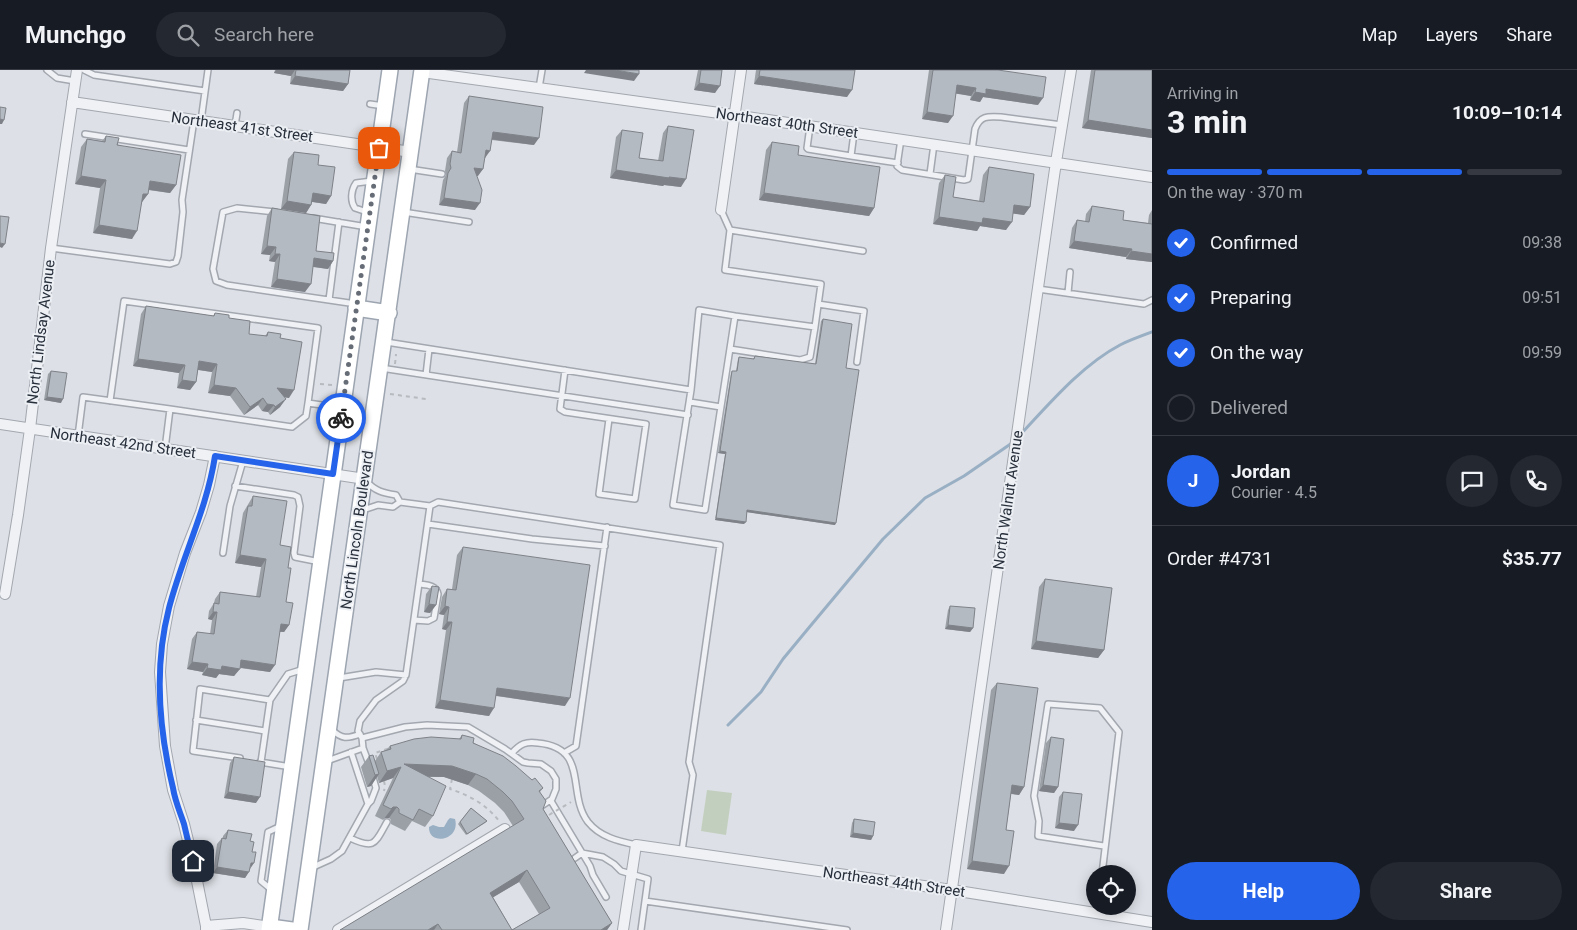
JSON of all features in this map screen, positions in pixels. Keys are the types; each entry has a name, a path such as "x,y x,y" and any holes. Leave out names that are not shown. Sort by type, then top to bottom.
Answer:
{"main road":[{"name":"North Lincoln Boulevard","path":"269,928 390,70"},
{"name":"North Lincoln Boulevard","path":"300,930 360,510 388,367 384,342 422,71"},
{"path":"357,306 388,314"},
{"path":"269,928 292,930"}],"street":[{"name":"North Lindsay Avenue","path":"5,594 30,429 51,248 77,70"},
{"path":"721,210 741,70"},
{"name":"North Walnut Avenue","path":"946,930 1056,162 1071,70"},
{"name":"Northeast 40th Street","path":"422,71 901,139 1152,177"},
{"name":"Northeast 41st Street","path":"72,102 411,152"},
{"name":"Northeast 42nd Street","path":"0,424 365,479"},
{"path":"215,456 212,475 169,606 162,644 160,672 165,746 173,790 190,852 206,928 243,923 269,928"},
{"path":"338,930 505,829"},
{"path":"623,930 636,845"},
{"name":"Northeast 44th Street","path":"636,845 1086,908"},
{"name":"Northeast 44th Street","path":"1120,915 1152,922"}],"lane":[{"path":"47,70 57,78 75,81"},
{"path":"84,70 94,75 205,92"},
{"path":"51,248 170,264 176,262 189,150 205,92 208,70"},
{"path":"539,88 542,70"},
{"path":"370,104 385,106"},
{"path":"235,126 237,113"},
{"path":"901,139 898,166 902,170 964,180 968,178 975,129 978,122 983,118 991,116 1062,125"},
{"path":"810,126 808,150 898,163"},
{"path":"851,156 854,133"},
{"path":"84,134 189,150"},
{"path":"930,174 934,144"},
{"path":"409,169 442,174"},
{"path":"281,213 237,208 223,212 213,269 216,281 227,285 357,306"},
{"path":"721,210 730,230 725,270 821,284 810,357 800,360 730,349"},
{"path":"403,212 469,222"},
{"path":"310,218 339,222 369,220"},
{"path":"329,300 339,222"},
{"path":"730,230 863,251"},
{"path":"1068,293 1070,272"},
{"path":"1038,289 1144,304 1152,300"},
{"path":"78,436 83,397 110,401 170,409 292,427 306,416 318,328 124,301 110,401"},
{"path":"818,304 864,311 857,362"},
{"path":"735,316 705,510 673,506 690,402 699,310 815,327"},
{"path":"384,342 691,390"},
{"path":"426,375 429,349"},
{"path":"388,367 426,375 688,414"},
{"path":"565,370 560,409 565,412 646,424 635,499 599,494 609,419"},
{"path":"690,402 721,407"},
{"path":"308,403 342,408"},
{"path":"165,449 170,409"},
{"path":"223,553 230,506 243,461"},
{"path":"365,479 372,488 396,495 400,502"},
{"path":"235,486 298,497 300,506 295,557 320,562"},
{"path":"360,510 378,505 393,507 400,502 430,506 438,502 720,545 689,762 692,775 682,851"},
{"path":"309,870 337,855 346,847 376,788 358,731 359,723 366,711 385,692 402,680 406,674 430,506"},
{"path":"428,524 532,539 605,546"},
{"path":"564,753 576,746 607,527"},
{"path":"414,620 428,621 435,615 438,591 433,586 419,584"},
{"path":"262,762 270,700 288,674 306,668"},
{"path":"336,679 376,672 406,674"},
{"path":"242,759 193,751 200,689 270,700"},
{"path":"1103,865 1119,732 1100,708 1048,704 1034,796 1039,821 1038,836 1104,846"},
{"path":"196,720 266,731"},
{"path":"329,727 339,736 345,738 404,726 464,726 474,730 524,762 541,764 551,771 555,777 555,794 551,801 543,805"},
{"path":"512,754 521,744 532,742 554,746 564,753 574,768 581,807 588,823 603,835 617,841 636,845"},
{"path":"324,762 364,748"},
{"path":"352,752 368,804"},
{"path":"252,760 292,767"},
{"path":"551,801 590,866 606,897"},
{"path":"350,838 366,844 373,843 386,822"},
{"path":"571,862 582,853"},
{"path":"582,853 603,857 622,871 648,878 641,930"},
{"path":"645,901 847,930"}],"path":[{"path":"388,367 396,354"},
{"path":"326,384 337,386"},
{"path":"388,393 426,399"},
{"path":"375,753 392,747"},
{"path":"450,789 452,779"},
{"path":"446,790 450,789 473,798 486,810 491,811 505,829"},
{"path":"545,817 570,802"}],"green space":[{"path":"707,790 732,793 726,835 701,831"}],"water":[{"path":"450,818 455,819 456,826 453,832 444,838 438,839 433,837 429,827 433,825 444,827"}],"building":[{"path":"296,70 350,70 348,84 295,76"},
{"path":"615,70 639,70 639,74"},
{"path":"701,70 722,70 720,86 699,83"},
{"path":"760,70 855,70 852,90 759,76"},
{"path":"933,70 998,70 1046,77 1043,98 986,89 986,94 975,92 976,88 957,85 953,116 927,112"},
{"path":"1095,70 1152,70 1152,130 1088,120"},
{"path":"469,96 543,107 539,138 493,132 490,151 486,150 483,169 474,168 482,190 480,203 444,198 448,173 451,168 452,151 461,153"},
{"path":"0,107 6,108 4,120 0,119"},
{"path":"668,126 694,130 686,179 616,170 622,130 643,133 639,158 663,161"},
{"path":"106,136 119,138 117,145 181,155 176,185 150,181 148,194 143,194 137,231 99,225 106,180 81,176 87,139 105,142"},
{"path":"772,142 799,146 798,155 880,167 874,208 764,193"},
{"path":"294,152 319,155 318,165 335,167 331,196 313,193 311,205 287,201"},
{"path":"989,167 1034,174 1030,207 1014,205 1012,222 983,218 982,223 939,217 945,175 956,177 953,197 984,202"},
{"path":"1092,206 1124,211 1123,220 1152,224 1152,254 1131,251 1132,249 1074,241 1077,220 1089,222"},
{"path":"272,208 320,216 316,251 334,253 333,261 314,258 311,284 277,279 280,254 275,254 276,247 267,246"},
{"path":"0,216 9,217 5,244 0,243"},
{"path":"146,306 214,316 215,313 229,315 229,318 250,321 249,334 267,336 268,332 281,334 280,338 302,342 294,390 277,388 286,399 275,407 274,405 267,404 263,398 250,407 236,388 214,385 217,364 199,361 196,382 182,380 185,365 138,359"},
{"path":"823,319 852,324 846,368 859,370 836,523 747,510 746,522 716,518 726,452 720,451 732,371 737,371 739,357 754,359 755,356 816,364"},
{"path":"51,371 67,373 63,399 47,397"},
{"path":"253,496 287,501 280,545 291,547 288,568 291,568 286,602 293,603 289,625 281,624 275,665 241,660 240,669 222,666 221,670 207,668 208,664 192,662 197,632 214,634 217,612 213,612 214,603 219,604 220,592 260,597 266,559 240,555 248,506 252,506"},
{"path":"463,547 590,565 570,698 497,688 494,708 440,700 452,622 447,622 449,607 445,606 447,589 456,590"},
{"path":"1045,579 1112,588 1104,650 1036,641"},
{"path":"432,586 439,587 436,605 429,604"},
{"path":"950,606 975,608 973,628 948,625"},
{"path":"997,683 1038,688 1024,787 1012,785 1006,830 1014,831 1009,866 972,861"},
{"path":"462,735 474,738 473,743 503,756 532,780 535,778 543,788 539,791 546,801 543,809 612,923 601,930 512,930 442,930 438,924 428,930 340,930 524,819 512,801 487,779 452,766 404,764 446,786 433,816 419,809 413,820 399,813 397,807 391,809 383,805 401,767 387,771 381,752 391,749 390,746 414,739 431,737 461,739","holes":["527,870 550,908 512,930 490,893"]},
{"path":"1051,737 1064,739 1058,787 1043,785"},
{"path":"373,755 379,774 375,775 369,756"},
{"path":"234,757 265,762 260,797 228,792"},
{"path":"1063,792 1082,794 1078,825 1059,823"},
{"path":"471,808 487,821 467,834 460,822"},
{"path":"854,819 875,822 873,836 853,833"},
{"path":"228,830 252,834 250,841 254,842 252,852 256,852 254,863 251,863 249,872 217,867 222,838 226,839"}],"waterway":[{"path":"1020,435 1054,398 1092,363 1120,345 1152,332"},
{"path":"728,725 761,692 783,659 883,539 925,498 964,476 1012,443"}],"way so far":[{"path":"341,418 379,148"}],"route":[{"path":"193,861 173,790 165,746 162,724 160,672 162,644 169,606 185,553 205,499 215,456 333,474 341,418"}]}
